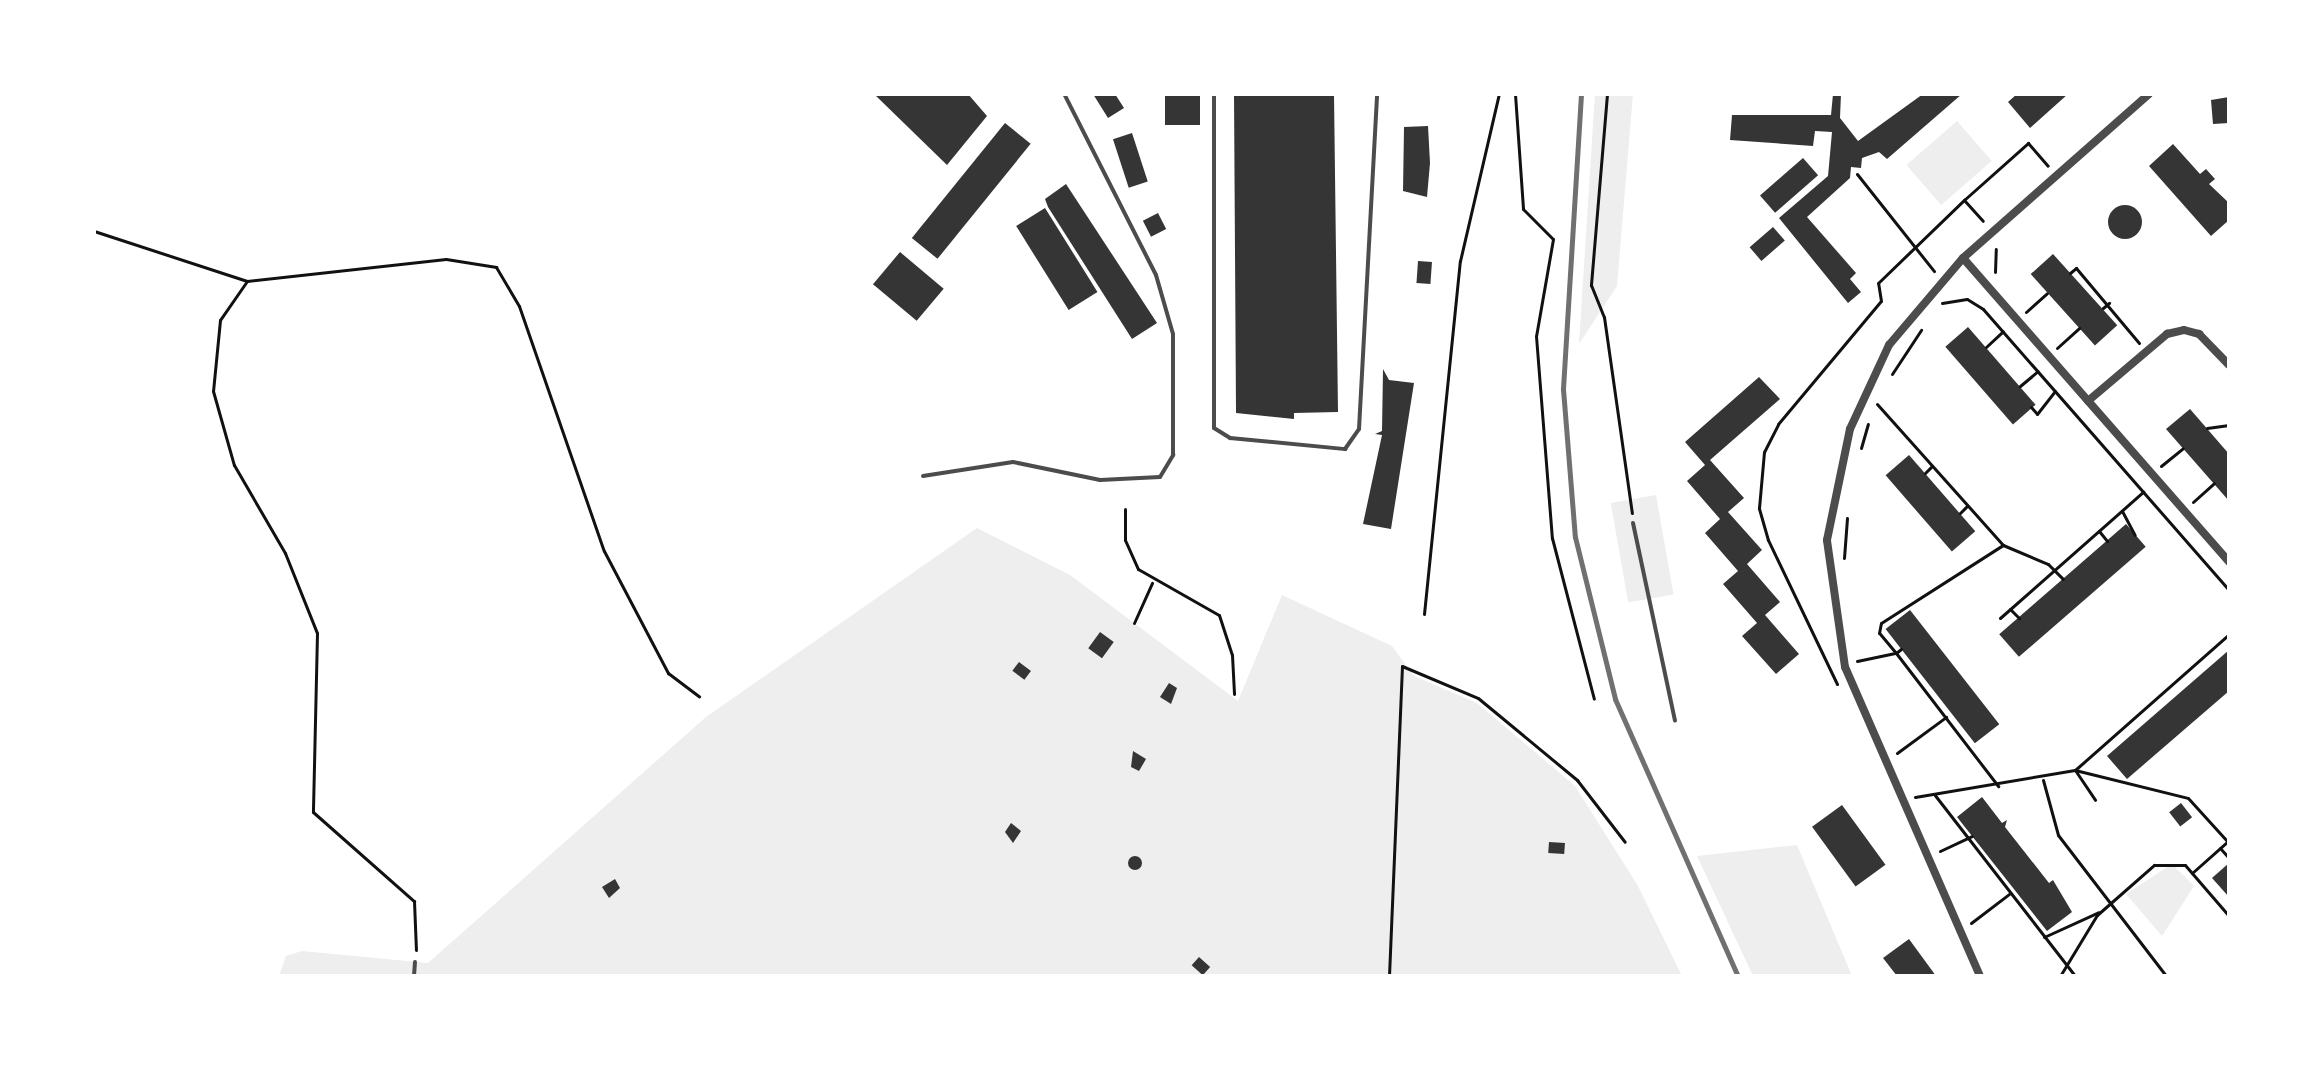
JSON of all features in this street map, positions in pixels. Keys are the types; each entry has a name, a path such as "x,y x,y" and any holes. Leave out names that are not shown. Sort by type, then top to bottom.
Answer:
{"street":[{"path":"1980,976 1849,679 1827,540 1850,429 1889,345 1963,258 2149,94"},
{"path":"1963,258 2229,562"},
{"path":"2088,401 2147,351 2184,330 2199,334 2229,365"}],"lane":[{"path":"923,476 1013,462 1100,480 1160,477 1173,455 1173,334 1160,290 1064,94"},
{"path":"1214,94 1214,428 1230,438 1345,449 1359,429 1377,94"},
{"path":"1633,523 1675,721"},
{"path":"414,976 415,962"}],"path":[{"path":"1424,614 1460,261 1499,94"},
{"path":"1515,94 1523,209 1553,239 1536,351 1552,538 1594,699"},
{"path":"1607,94 1591,285 1604,317 1633,523"},
{"path":"1964,200 2028,143 2057,175"},
{"path":"1857,174 1942,280"},
{"path":"94,231 247,281 446,259 496,267 519,306 604,551 668,673 699,696"},
{"path":"2070,273 2076,268 2147,351"},
{"path":"247,281 220,320 213,391 234,465 285,553 317,633 313,812 414,901 415,962"},
{"path":"2026,312 2047,293"},
{"path":"1938,304 1975,302 2229,590"},
{"path":"2103,308 2109,303"},
{"path":"1889,380 1930,317"},
{"path":"2057,348 2079,328"},
{"path":"1986,347 2003,331"},
{"path":"2020,386 2038,371"},
{"path":"2031,407 2037,414 2055,391"},
{"path":"1858,460 1883,392"},
{"path":"1877,404 2003,545 2055,570 2063,579"},
{"path":"2207,428 2229,425"},
{"path":"2161,466 2183,448"},
{"path":"1925,473 1932,466"},
{"path":"2193,502 2214,483"},
{"path":"2000,618 2143,492"},
{"path":"1844,566 1849,503"},
{"path":"1960,513 1967,506"},
{"path":"1125,509 1125,540 1153,582 1185,590 1219,615 1232,655 1234,694"},
{"path":"2122,511 2135,535"},
{"path":"2099,531 2107,541"},
{"path":"1998,786 1879,633 1881,623 2003,545"},
{"path":"1134,623 1153,582"},
{"path":"2010,609 2019,618"},
{"path":"1912,797 2043,780 2075,770 2229,634"},
{"path":"1854,647 1859,673"},
{"path":"1857,661 1896,653 1901,649"},
{"path":"1389,976 1402,666 1478,698 1577,780 1625,842"},
{"path":"1926,691 1931,687"},
{"path":"1894,755 1946,717"},
{"path":"1955,729 1960,724"},
{"path":"1888,742 1900,769"},
{"path":"2075,770 2095,800"},
{"path":"2075,770 2188,798 2228,841 2192,873"},
{"path":"2043,780 2058,835 2165,975"},
{"path":"1906,783 1918,811"},
{"path":"1934,794 2075,976"},
{"path":"1937,852 1972,836"},
{"path":"1930,839 1943,867"},
{"path":"2220,848 2229,858"},
{"path":"2060,976 2102,910 2154,865 2175,861 2192,873 2229,916"},
{"path":"1997,878 2003,874"},
{"path":"1969,924 2009,894"},
{"path":"1963,910 1975,937"},
{"path":"2044,937 2102,910"},
{"path":"2026,915 2031,911"}],"shaded area":[{"path":"1595,94 1633,94 1617,286 1579,344"},
{"path":"1957,121 1992,161 1941,205 1906,165"},
{"path":"1656,495 1674,594 1628,602 1611,503"},
{"path":"977,528 1070,575 1238,701 1282,595 1392,646 1414,676 1477,703 1575,786 1638,886 1682,976 279,976 286,956 302,951 428,963 706,717"},
{"path":"1797,845 1852,976 1753,976 1697,856"},
{"path":"2172,864 2194,886 2162,936 2126,894"}],"building":[{"path":"874,94 968,94 987,116 947,165"},
{"path":"1093,94 1115,94 1124,108 1108,118"},
{"path":"1165,94 1200,94 1200,125 1165,125"},
{"path":"1234,94 1334,94 1338,412 1294,413 1294,419 1236,413"},
{"path":"1833,94 1841,94 1840,118 1858,141 1923,94 1962,94 1887,159 1879,152 1862,158 1861,168 1851,167 1850,178 1807,217 1856,273 1850,279 1861,292 1848,303 1779,218 1828,176 1832,132 1815,131 1813,146 1730,140 1732,115 1831,115"},
{"path":"2017,94 2068,94 2030,128 2008,102"},
{"path":"2229,97 2229,123 2213,124 2211,100"},
{"path":"1005,123 1031,144 938,259 912,238"},
{"path":"1428,126 1430,163 1427,197 1403,191 1404,127"},
{"path":"1132,133 1148,182 1129,188 1113,139"},
{"path":"2173,144 2200,174 2206,169 2215,179 2209,184 2229,203 2229,220 2211,236 2149,166"},
{"path":"1803,158 1818,175 1775,213 1760,195"},
{"path":"1066,184 1157,323 1132,339 1048,207 1045,199"},
{"path":"2125,205 2137,210 2142,222 2137,234 2125,239 2113,234 2108,222 2113,210"},
{"path":"1045,208 1097,292 1069,310 1016,226"},
{"path":"1158,213 1166,229 1151,237 1143,221"},
{"path":"1773,227 1785,241 1761,261 1750,247"},
{"path":"900,252 944,289 917,321 873,284"},
{"path":"2053,254 2117,325 2095,345 2031,274"},
{"path":"1418,261 1432,262 1430,284 1416,283"},
{"path":"1968,327 2036,405 2013,424 1945,347"},
{"path":"1383,369 1389,380 1414,383 1391,529 1363,524 1382,435 1375,434 1382,431"},
{"path":"1759,377 1780,399 1710,460 1744,498 1728,512 1762,550 1747,564 1780,602 1765,615 1799,654 1776,674 1742,636 1757,623 1723,584 1738,571 1705,533 1720,519 1687,481 1705,465 1685,442"},
{"path":"2190,409 2229,454 2229,501 2166,429"},
{"path":"1909,455 1975,531 1952,552 1886,475"},
{"path":"2126,524 2146,547 2019,657 1999,634"},
{"path":"1910,610 1999,724 1975,743 1886,629"},
{"path":"1100,632 1114,642 1102,658 1088,648"},
{"path":"2229,650 2229,691 2127,779 2107,756"},
{"path":"1019,662 1031,671 1024,680 1012,671"},
{"path":"1169,683 1177,688 1171,704 1160,697"},
{"path":"1133,751 1146,759 1139,771 1131,767"},
{"path":"1982,797 2002,823 2007,820 2005,827 2049,883 2053,880 2072,912 2047,931 1957,817"},
{"path":"2181,803 2192,817 2180,826 2169,812"},
{"path":"1842,805 1885,865 1856,887 1812,827"},
{"path":"1011,823 1021,831 1013,843 1005,832"},
{"path":"1549,842 1565,843 1564,854 1548,853"},
{"path":"1135,856 1142,863 1135,870 1128,863"},
{"path":"2229,863 2229,897 2212,878"},
{"path":"615,879 620,888 609,898 602,887"},
{"path":"1909,939 1936,976 1897,976 1883,958"},
{"path":"1199,957 1210,967 1203,975 1192,965"}],"railway":[{"path":"1581,94 1563,389 1575,537 1615,699 1738,976"}]}
